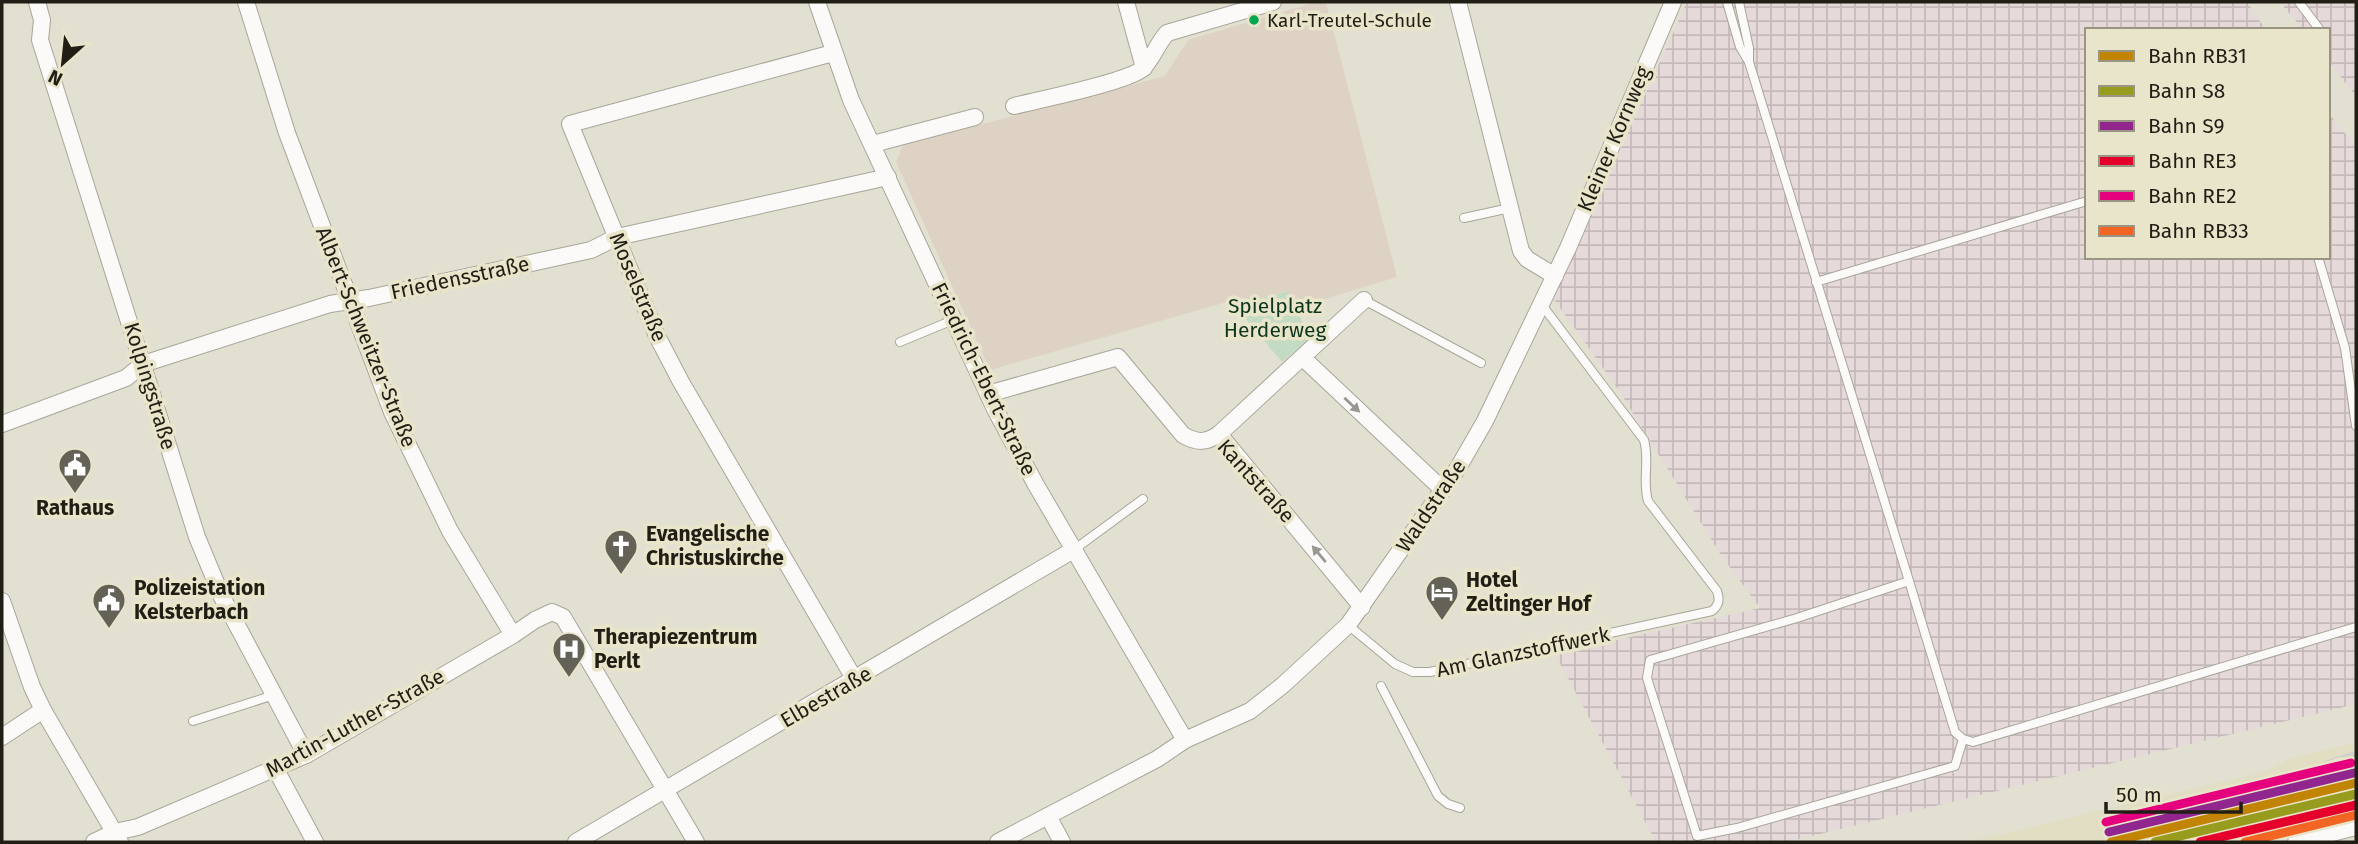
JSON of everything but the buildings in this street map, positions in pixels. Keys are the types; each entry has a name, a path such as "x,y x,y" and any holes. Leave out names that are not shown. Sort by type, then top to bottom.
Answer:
{"street":[{"name":"Kolpingstraße","path":"37,2 42,20 40,40 197,537 222,597 306,755"},
{"name":"Albert-Schweitzer-Straße","path":"246,2 287,133 392,412 450,531 513,635"},
{"name":"Friedrich-Ebert-Straße","path":"817,2 851,100 988,394 1036,485 1185,740"},
{"path":"1126,2 1144,68"},
{"path":"1458,2 1521,251 1527,259 1555,276"},
{"name":"Kleiner Kornweg","path":"1555,276 1673,2"},
{"path":"1014,106 1124,78 1144,68 1159,41 1167,33 1265,3"},
{"name":"Moselstraße","path":"833,53 570,124 657,336 681,382 855,680"},
{"path":"873,144 975,117"},
{"name":"Friedensstraße","path":"2,424 125,378 143,365 330,304 590,250 617,237 888,177"},
{"name":"Waldstraße","path":"998,842 1157,759 1185,740 1250,711 1293,677 1348,625 1443,490 1485,421 1555,276"},
{"path":"1219,434 1364,300"},
{"name":"Kantstraße","path":"988,394 1118,357 1183,435 1194,441 1208,441 1219,434 1362,607"},
{"path":"1303,358 1443,490"},
{"name":"Elbestraße","path":"576,842 1075,549"},
{"path":"2,601 32,687 43,710 118,837"},
{"path":"513,635 552,612 563,617 696,842"},
{"name":"Martin-Luther-Straße","path":"94,842 118,837 306,755 513,635"},
{"path":"2,737 43,710"},
{"path":"275,768 315,842"},
{"path":"1048,816 1062,842"},
{"path":"2296,842 2356,827"}],"lane":[{"path":"1727,2 1740,47 1749,62 1955,732 1963,739 1983,740 2356,627"},
{"path":"1739,2 1749,48 1749,62"},
{"path":"2299,2 2318,28"},
{"path":"1816,282 2085,202"},
{"path":"1464,218 1510,208"},
{"path":"2319,259 2354,374 2356,426"},
{"path":"1364,300 1481,363"},
{"name":"Am Glanzstoffwerk","path":"1348,625 1395,664 1413,672 1430,672 1712,611 1717,606 1720,598 1717,591 1648,501 1647,453 1644,440 1542,305"},
{"path":"900,342 953,320"},
{"path":"2345,348 2356,346"},
{"path":"1075,549 1143,499"},
{"path":"1909,581 1797,618 1650,660 1647,678 1696,836 1737,828 1955,766 1963,739"},
{"path":"1381,686 1438,796 1448,804 1460,808"},
{"path":"193,721 274,695"}],"shaded area":[{"name":"Karl-Treutel-Schule","path":"1316,2 1326,2 1397,277 1295,308 1287,291 1234,305 1230,301 990,370 896,162 903,145 1165,76 1188,40"},
{"path":"1687,2 2247,2 2265,28 2085,28 2085,259 2330,259 2330,115 2356,146 2356,704 1787,842 1656,842 1555,654 1760,608 1721,555 1618,389 1553,298"},
{"path":"2280,2 2356,2 2356,96 2330,64 2330,28 2301,28"},
{"path":"2356,743 2356,818 2257,842 1967,842 2264,772 2293,757"}],"green space":[{"name":"Spielplatz Herderweg","path":"1288,291 1310,338 1282,362 1234,305"}],"railway":[{"path":"2328,764 2356,755"}],"rail line":[{"name":"RE2","path":"2106,822 2351,763"},
{"name":"S9","path":"2109,832 2354,773"},
{"name":"RB31","path":"2111,842 2356,783"},
{"name":"S8","path":"2155,842 2356,794"},
{"name":"RE3","path":"2200,842 2356,805"},
{"name":"RB33","path":"2245,842 2356,815"}],"place":[{"name":"Karl-Treutel-Schule","path":"1254,20"},
{"name":"Rathaus","path":"75,495"},
{"name":"Evangelische Christuskirche","path":"621,576"},
{"name":"Hotel Zeltinger Hof","path":"1442,622"},
{"name":"Polizeistation Kelsterbach","path":"109,630"},
{"name":"Therapiezentrum Perlt","path":"569,679"}]}
